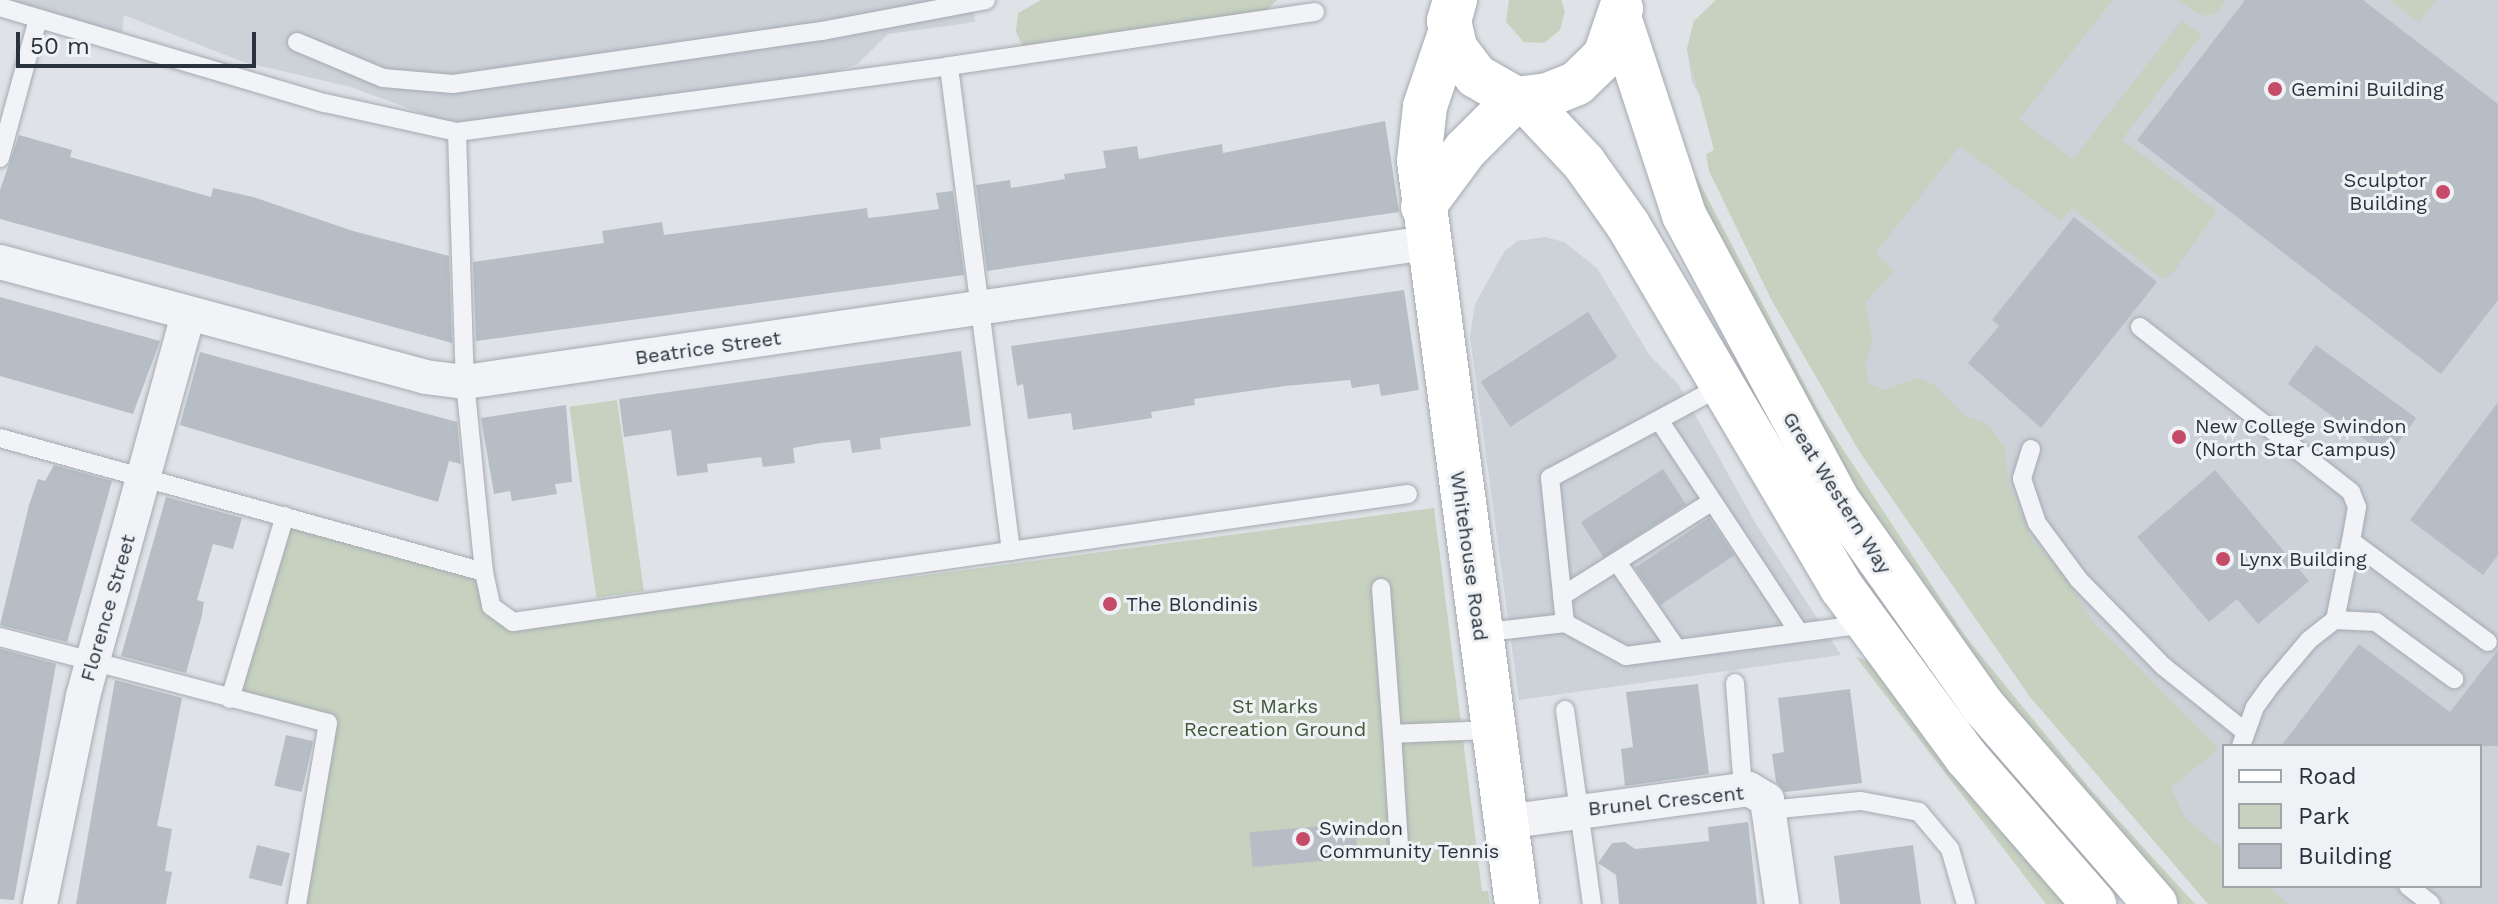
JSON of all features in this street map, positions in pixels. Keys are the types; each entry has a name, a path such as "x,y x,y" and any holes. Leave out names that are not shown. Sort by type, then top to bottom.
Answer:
{"main road":[{"path":"1425,225 1465,150 1520,99 1563,92 1577,83 1605,56 1626,9"},
{"name":"Great Western Way","path":"1626,9 1684,215 1838,501 1984,707 2155,904"},
{"path":"1446,14 1476,76 1520,99 1605,192 1720,387 1868,624 1967,758 2094,904"},
{"name":"Whitehouse Road","path":"1446,14 1418,138 1425,225 1517,904"}],"street":[{"name":"Beatrice Street","path":"0,262 425,377 465,382 979,309 1425,225"},
{"name":"Florence Street","path":"40,904 92,662 188,314"},
{"name":"Brunel Crescent","path":"1505,822 1579,810 1756,800 1782,904"}],"lane":[{"path":"297,42 383,78 453,84 822,31 986,0"},
{"path":"0,7 325,103 457,132 949,66 1315,12"},
{"path":"0,158 38,19"},
{"path":"949,66 1011,551"},
{"path":"457,132 465,382 484,572 491,606 513,622 1408,494"},
{"path":"2031,449 2022,479 2037,523 2079,580 2163,666 2242,738 2290,659 2335,620 2357,507 2351,492 2140,327"},
{"path":"1565,623 1550,478 1720,387"},
{"path":"1659,420 1711,502 1806,630"},
{"path":"1,443 144,477 484,572"},
{"path":"1562,596 1711,502"},
{"path":"230,699 285,516"},
{"path":"2351,541 2488,642"},
{"path":"1617,562 1677,649"},
{"path":"1381,588 1399,845"},
{"path":"2335,620 2376,622 2454,679"},
{"path":"1479,633 1565,623 1626,656 1868,624"},
{"path":"0,637 328,723 297,904"},
{"path":"1735,683 1756,800 1861,801 1919,812 1950,849 1966,904"},
{"path":"1565,710 1592,904"},
{"path":"1392,734 1492,730"},
{"path":"2411,888 2431,904"}],"shaded area":[{"path":"4,0 973,0 975,22 888,34 858,64 825,75 453,125 351,87 243,62 124,15 122,33"},
{"name":"New College Swindon (North Star Campus)","path":"1716,0 2498,0 2498,904 2216,904 2050,713 1692,82 1687,49 1694,21"},
{"path":"1545,237 1564,242 1597,268 1650,356 1678,384 1756,524 1841,655 1519,700 1470,336 1475,304 1504,252 1517,241"}],"green space":[{"path":"1041,0 1277,0 1266,11 1031,63 1016,32 1018,13"},
{"path":"1509,0 1561,0 1565,11 1560,30 1544,43 1524,42 1506,22"},
{"path":"1716,0 2113,0 2019,119 2073,159 2181,21 2202,34 2122,140 2217,211 2175,270 2163,279 2072,208 2061,221 1960,146 1875,253 1894,270 1865,303 1873,341 1865,364 1868,383 1884,390 1918,378 1933,384 1965,416 1987,423 2004,446 2009,484 2033,542 2061,569 2092,621 2219,749 2171,788 2185,818 2222,848 2222,888 2270,888 2289,904 2208,904 2030,697 1859,451 1772,301 1709,171 1706,154 1714,150 1687,49 1694,21"},
{"path":"2175,0 2227,0 2216,13 2204,16"},
{"path":"2389,0 2436,0 2419,22"},
{"path":"1696,176 1820,414 1965,636 2090,789 2195,904 2177,904 2073,791 1871,520 1687,179"},
{"path":"617,400 644,591 596,598 569,407"},
{"name":"St Marks Recreation Ground","path":"1434,508 1482,891 1488,891 1490,904 306,904 337,723 236,695 289,527 476,575 495,621 518,629"},
{"path":"1856,657 1868,661 2066,904 2046,904"}],"building":[{"path":"2245,0 2363,0 2498,104 2498,300 2441,374 2137,140"},
{"path":"1385,121 1399,212 987,271 976,185 1010,180 1011,188 1065,179 1064,174 1106,168 1103,151 1137,146 1139,159 1222,144 1223,153"},
{"path":"19,135 72,150 70,157 211,197 213,188 253,197 353,231 449,256 452,343 0,219 0,190"},
{"path":"953,191 964,275 476,341 473,262 604,243 602,231 662,222 664,235 867,208 868,218 939,209 936,193"},
{"path":"2074,217 2157,282 2041,428 1968,363 1999,326 1992,320"},
{"path":"1404,290 1419,390 1381,396 1379,384 1352,388 1350,380 1285,386 1194,399 1195,405 1151,412 1152,418 1073,430 1071,413 1028,419 1023,384 1017,386 1011,346"},
{"path":"0,297 160,341 133,414 0,376"},
{"path":"1588,312 1617,357 1510,427 1481,382"},
{"path":"2316,345 2416,418 2388,457 2288,384"},
{"path":"961,351 971,426 880,438 881,449 852,453 850,440 821,443 793,448 795,463 763,467 761,457 707,464 708,472 677,476 671,430 624,437 619,399"},
{"path":"200,352 457,422 461,464 449,461 438,502 180,425"},
{"path":"2498,402 2498,555 2483,575 2410,520"},
{"path":"566,405 572,482 555,484 557,494 512,501 510,491 494,494 481,418"},
{"path":"54,465 112,481 67,642 0,625 29,505 38,479 45,481"},
{"path":"1663,469 1686,504 1604,558 1581,522"},
{"name":"Lynx Building","path":"2215,470 2309,581 2258,624 2237,599 2209,622 2137,537"},
{"path":"166,497 242,518 233,549 213,544 197,600 204,602 186,673 121,656"},
{"path":"1709,518 1734,555 1660,605 1635,568"},
{"path":"2359,644 2450,712 2498,650 2498,746 2283,744"},
{"path":"0,649 56,664 14,900 0,899"},
{"path":"115,680 182,698 157,826 172,829 165,871 172,872 166,904 76,904"},
{"path":"1698,684 1709,774 1625,786 1621,749 1633,747 1626,692"},
{"path":"1850,689 1862,783 1785,792 1776,782 1772,754 1784,752 1778,698"},
{"path":"286,735 313,741 302,792 274,786"},
{"path":"1748,822 1757,904 1619,904 1616,875 1598,863 1612,843 1625,842 1635,849 1709,841 1708,827"},
{"name":"Swindon Community Tennis","path":"1355,823 1358,858 1252,867 1249,832"},
{"path":"257,845 290,853 282,886 249,878"},
{"path":"1913,845 1921,904 1840,904 1834,856"}],"place":[{"name":"Gemini Building","path":"2275,89"},
{"name":"Sculptor Building","path":"2443,192"},
{"name":"New College Swindon (North Star Campus)","path":"2179,437"},
{"name":"Lynx Building","path":"2223,559"},
{"name":"The Blondinis","path":"1110,604"},
{"name":"Swindon Community Tennis","path":"1303,839"}]}
